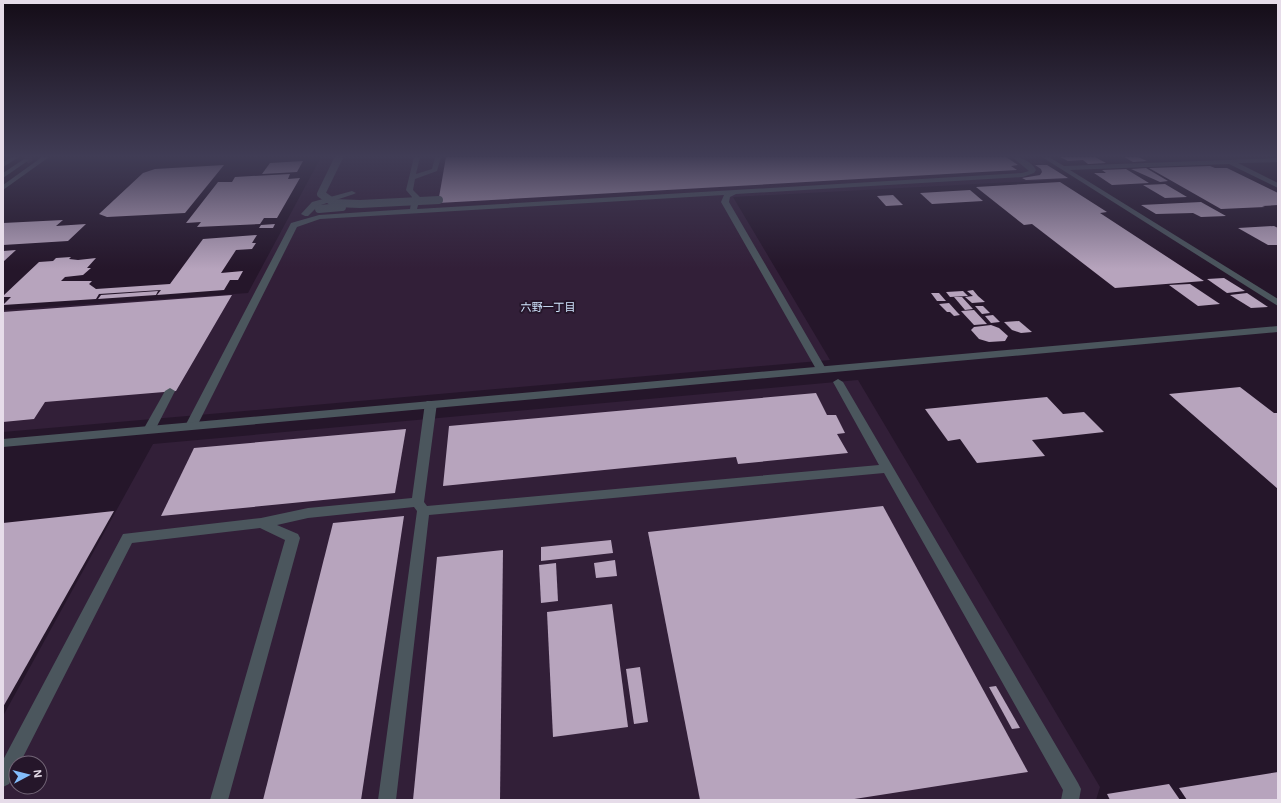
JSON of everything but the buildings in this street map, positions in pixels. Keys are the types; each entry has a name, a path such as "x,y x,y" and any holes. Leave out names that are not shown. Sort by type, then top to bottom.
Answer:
{"street":[{"path":"305,214 319,209 439,201 360,204 334,203 322,194"},
{"path":"191,426 294,225 315,204 347,194"},
{"path":"413,194 416,197 413,211"},
{"path":"294,225 319,216 707,194"},
{"path":"730,194 727,196 725,202 820,369"},
{"path":"1105,194 1278,303"},
{"path":"3,443 1278,329"},
{"path":"838,382 1072,788 1070,800"},
{"path":"149,430 170,391"},
{"path":"387,800 431,404"},
{"path":"3,778 128,538 261,524 308,513 420,507 888,468"},
{"path":"219,800 293,538 261,524"}],"shaded area":[{"path":"301,194 780,194 733,197 830,360 3,432 3,310 248,293"},
{"path":"858,380 1100,787 1096,800 3,800 3,716 153,444"}],"district":[{"name":"六野一丁目","path":"548,307"}]}
